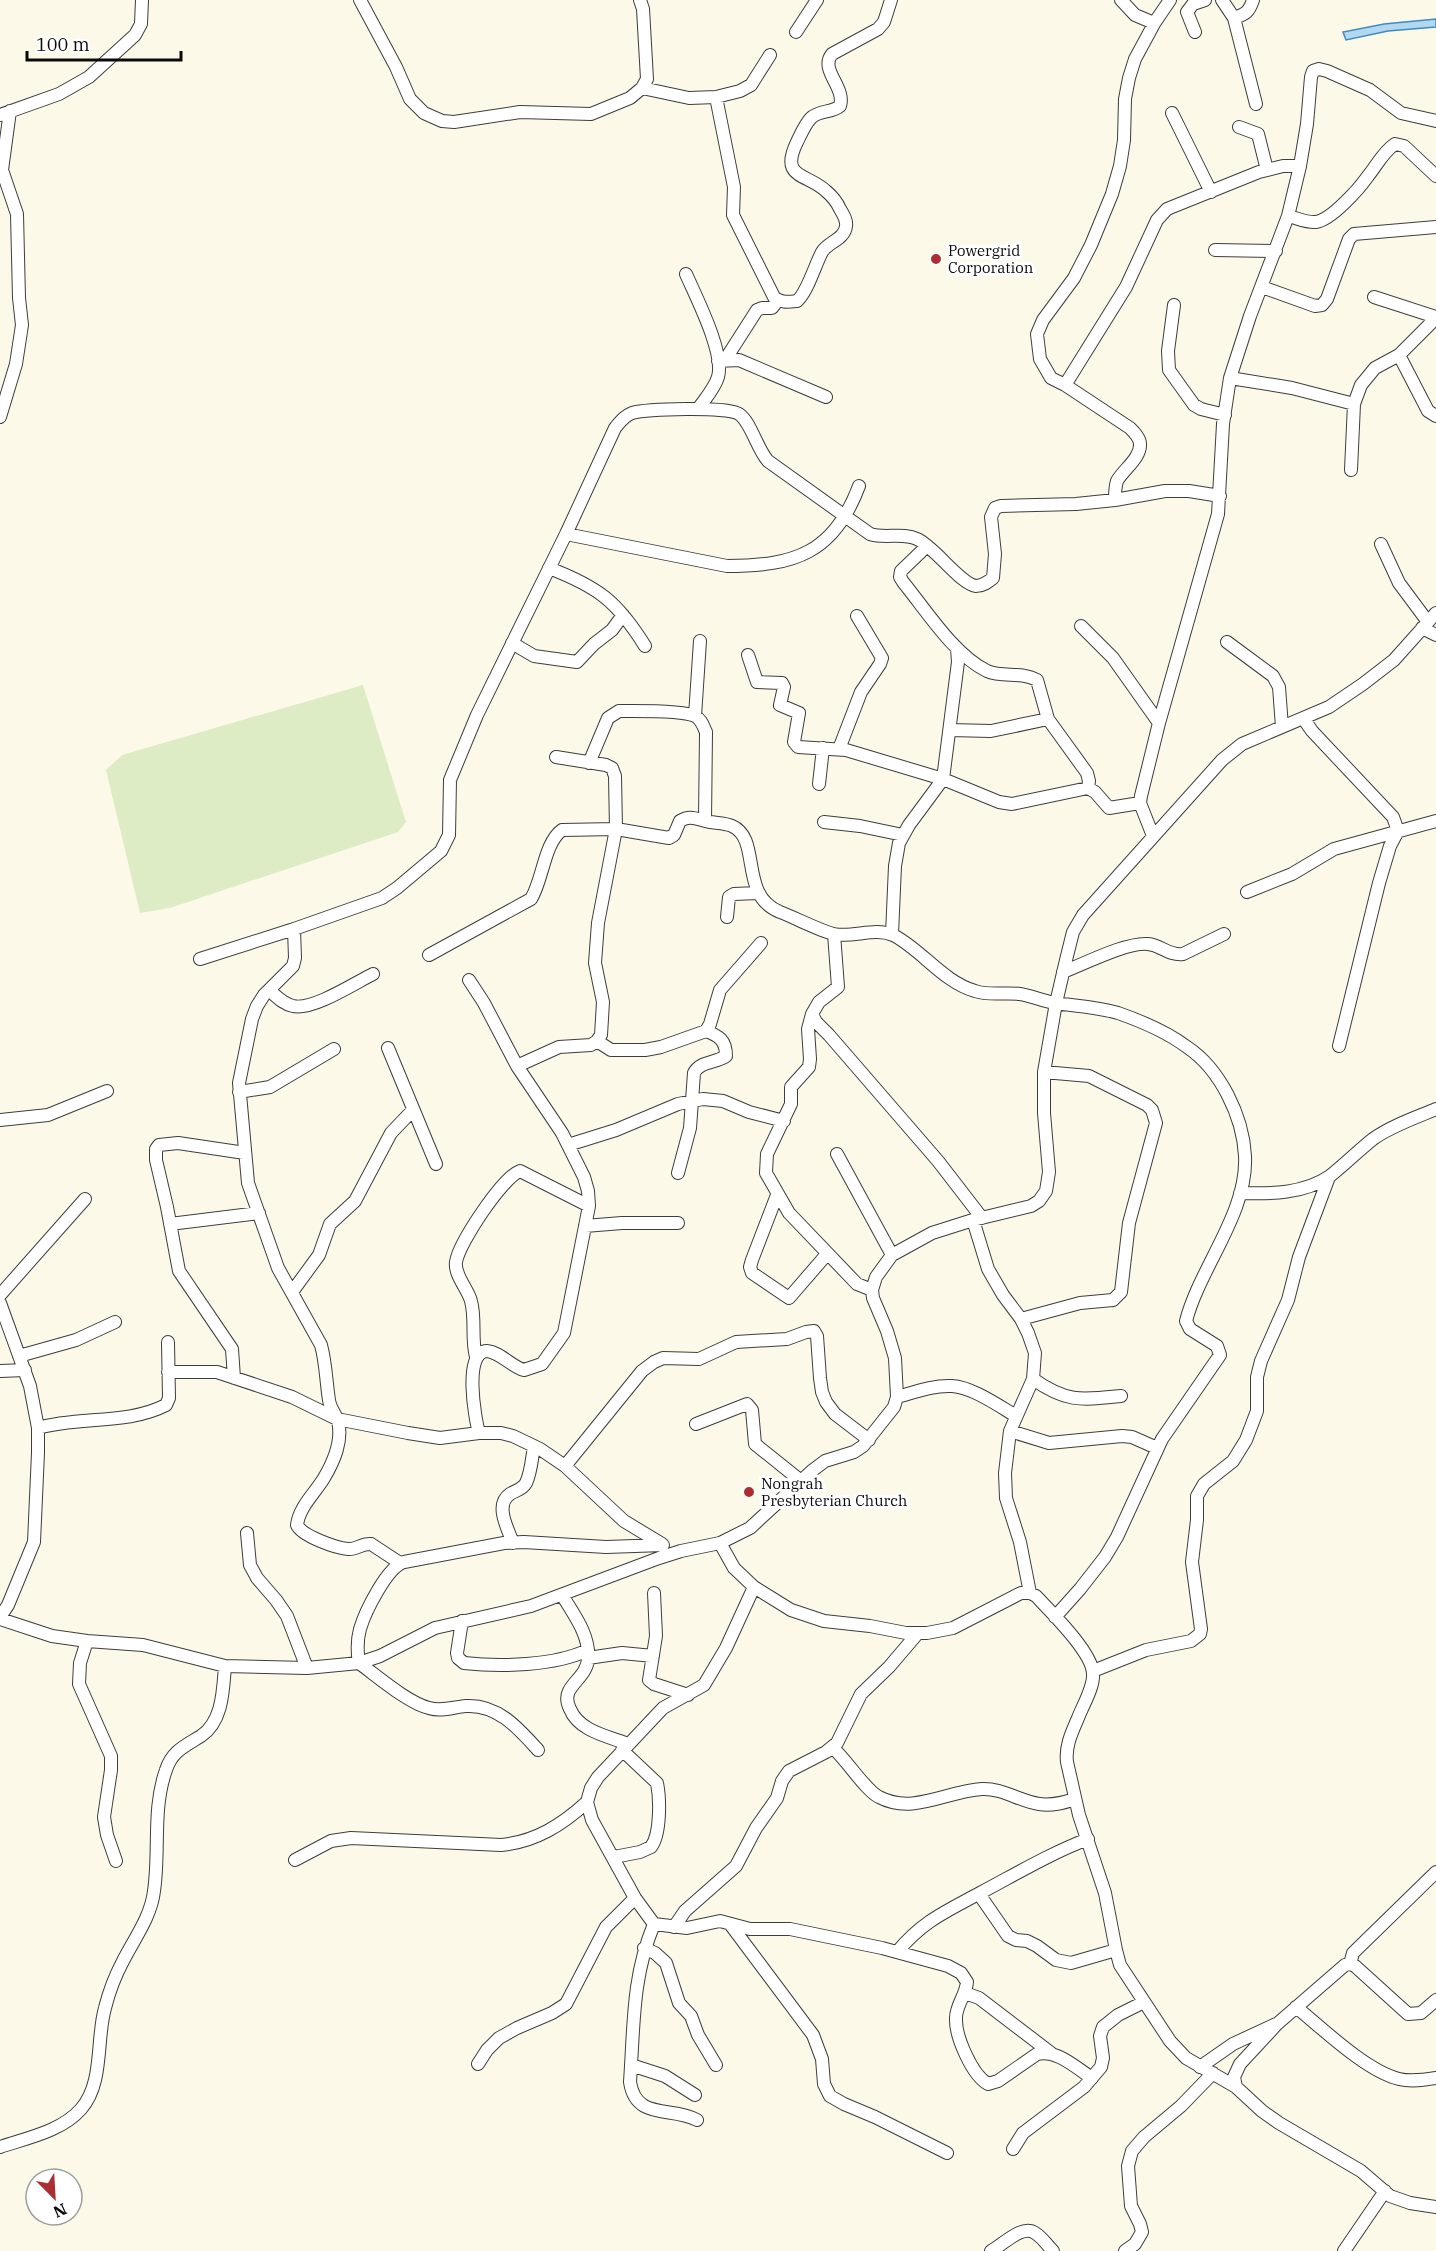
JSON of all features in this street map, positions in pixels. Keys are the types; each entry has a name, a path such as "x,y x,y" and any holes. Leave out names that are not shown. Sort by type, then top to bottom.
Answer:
{"street":[{"path":"0,417 16,364 22,325 17,214 2,170 5,113 59,94 89,77 135,34 141,24 142,0"},
{"path":"360,0 396,67 410,99 424,112 442,121 454,122 520,112 591,114 630,98 642,88 647,79 643,9 640,0"},
{"path":"796,32 817,0"},
{"path":"777,300 797,301 801,298 824,249 841,237 846,228 837,202 825,189 799,177 794,171 791,159 807,122 814,115 832,111 840,106 841,95 828,66 829,57 878,29 885,22 891,0"},
{"path":"1121,0 1135,15 1154,23"},
{"path":"1115,500 1118,478 1138,453 1140,444 1138,437 1130,428 1065,385 1056,382 1047,373 1040,359 1037,334 1043,320 1074,278 1091,245 1112,194 1123,148 1125,99 1129,78 1135,59 1154,23 1170,0"},
{"path":"1195,32 1187,12 1194,4 1205,0"},
{"path":"1222,0 1234,18 1256,104"},
{"path":"1234,18 1246,14 1253,0"},
{"path":"642,88 689,98 716,97 740,91 751,85 771,55"},
{"path":"1153,836 1140,803 1159,723 1215,528 1220,496 1224,415 1230,378 1288,216 1300,166 1313,71 1319,69 1370,90 1401,113 1436,121"},
{"path":"716,97 734,186 733,215 766,283 777,300"},
{"path":"1172,113 1211,192"},
{"path":"1239,127 1258,134 1267,170"},
{"path":"1288,216 1309,222 1324,220 1366,179 1387,149 1395,144 1404,146 1436,176"},
{"path":"1065,385 1126,287 1157,220 1167,209 1267,170 1284,166 1300,166"},
{"path":"1262,287 1315,306 1322,305 1327,298 1349,239 1354,234 1436,227"},
{"path":"1215,250 1276,251"},
{"path":"686,274 710,328 721,361"},
{"path":"1351,470 1354,404 1358,389 1367,375 1399,355 1436,317 1374,297"},
{"path":"698,409 717,379 721,361 757,310 772,308 777,300"},
{"path":"1174,305 1167,361 1169,370 1194,405 1224,415"},
{"path":"1399,355 1428,411 1436,416"},
{"path":"721,361 740,360 826,397"},
{"path":"1230,378 1267,382 1354,404"},
{"path":"200,959 370,903 391,893 441,851 448,834 450,780 477,715 615,428 622,419 634,412 698,409 732,411 740,414 760,452 768,461 870,534 909,536 918,539 964,580 975,586 983,585 993,578 995,554 991,518 996,508 1001,506 1077,504 1166,491 1220,496"},
{"path":"566,534 708,564 747,566 797,558 813,551 824,542 846,515 859,486"},
{"path":"1381,544 1399,583 1429,621 1436,635"},
{"path":"927,546 901,571 900,577 957,648 989,672 1019,674 1037,680 1048,719 1087,773 1088,788"},
{"path":"549,568 587,584 623,615 645,646"},
{"path":"512,643 534,656 577,662 594,644 612,630 623,615"},
{"path":"839,748 861,692 882,658 857,616"},
{"path":"0,1304 25,1370 38,1428 34,1542 4,1600 0,1618 52,1636 143,1645 225,1666 308,1668 359,1663 380,1656 435,1628 531,1606 681,1551 720,1543 750,1528 801,1480 825,1461 854,1452 869,1440 894,1407 897,1397 894,1358 872,1290 876,1277 892,1255 932,1233 1031,1206 1039,1201 1046,1191 1049,1172 1044,1113 1044,1072 1063,972 1073,932 1083,915 1222,759 1235,749 1329,707 1394,660 1429,621"},
{"path":"1081,626 1113,658 1159,723"},
{"path":"695,716 700,641"},
{"path":"1227,642 1273,676 1279,687 1282,727"},
{"path":"892,934 895,866 899,843 943,779 958,662 957,648"},
{"path":"748,655 757,682 783,683 780,705 799,712 796,745 839,748 943,779 999,802 1012,804 1088,788 1095,792 1109,808 1140,803"},
{"path":"588,763 608,718 613,713 619,711 695,716 703,723 706,732 705,821"},
{"path":"1303,718 1312,731 1393,817 1398,831 1390,846 1379,883 1339,1046"},
{"path":"950,730 992,731 1048,719"},
{"path":"819,784 823,748"},
{"path":"518,1066 559,1047 591,1045 601,1035 603,1002 596,963 598,923 616,829 615,776 612,768 606,765 556,757"},
{"path":"429,955 531,899 537,889 551,843 556,834 562,830 616,829 669,838 674,835 680,821 695,817 731,825 739,830 745,838 757,893 765,904 775,909 834,934 873,932 892,934 947,976 978,993 1020,994 1056,1003 1094,1008 1135,1019 1187,1046 1204,1061 1219,1081 1240,1126 1245,1157 1240,1193 1223,1236 1204,1273 1186,1321 1190,1329 1217,1346 1220,1355 1157,1448 1117,1537 1094,1572 1055,1617"},
{"path":"1247,892 1301,869 1334,849 1436,821"},
{"path":"824,822 860,826 903,835"},
{"path":"727,917 729,897 734,894 757,893"},
{"path":"294,929 293,966 269,990 257,1006 252,1019 239,1092 248,1183 278,1268 321,1345 329,1403 337,1419 339,1433 336,1455 325,1477 301,1512 298,1520 299,1530 349,1550 371,1544 400,1563"},
{"path":"834,934 838,987 819,1002 812,1014 808,1029 809,1067 793,1083 790,1092 791,1104 765,1161 766,1173 789,1213 857,1284 872,1290"},
{"path":"1063,972 1127,946 1148,944 1176,955 1183,954 1224,934"},
{"path":"597,1041 610,1050 645,1050 661,1047 706,1031 720,990 761,943"},
{"path":"269,990 284,1003 300,1007 313,1004 373,974"},
{"path":"469,980 518,1066 568,1144 584,1177 589,1206 564,1333 551,1354 542,1364 524,1370 490,1352 482,1352 476,1357"},
{"path":"812,1014 816,1022 830,1035 938,1161 978,1219 988,1269 1002,1295 1021,1319 1033,1345 1036,1362 1033,1379 1010,1431 1005,1473 1006,1498 1020,1542 1030,1593"},
{"path":"678,1173 688,1139 694,1073 697,1068 726,1056 723,1040 706,1031"},
{"path":"388,1048 412,1111 436,1164"},
{"path":"239,1092 270,1087 334,1049"},
{"path":"1021,1319 1080,1303 1113,1300 1121,1292 1129,1223 1156,1123 1152,1110 1147,1105 1104,1082 1080,1074 1044,1072"},
{"path":"0,1120 48,1114 107,1091"},
{"path":"568,1144 616,1130 691,1100 712,1098 749,1112 784,1121"},
{"path":"1240,1193 1265,1194 1308,1187 1329,1177 1374,1139 1436,1109"},
{"path":"292,1292 319,1255 330,1224 355,1201 391,1133 412,1111"},
{"path":"234,1378 232,1349 179,1271 156,1160 156,1149 159,1145 178,1143 245,1153"},
{"path":"837,1154 892,1255"},
{"path":"480,1433 475,1413 473,1374 476,1357 471,1302 458,1272 456,1260 465,1240 492,1198 514,1174 520,1172 589,1206"},
{"path":"1093,1671 1146,1650 1191,1641 1200,1634 1192,1562 1197,1520 1197,1496 1204,1484 1233,1461 1250,1431 1257,1411 1257,1377 1261,1361 1287,1300 1299,1257 1329,1177"},
{"path":"777,1195 765,1220 750,1267 752,1273 789,1298 827,1254"},
{"path":"0,1295 85,1199"},
{"path":"170,1224 259,1213"},
{"path":"585,1226 622,1223 678,1223"},
{"path":"19,1356 76,1341 115,1322"},
{"path":"565,1466 642,1371 654,1362 674,1357 699,1359 736,1342 787,1339 814,1331 817,1336 822,1392 829,1408 869,1440"},
{"path":"38,1428 129,1416 166,1405 169,1398 168,1342"},
{"path":"0,1371 25,1370"},
{"path":"168,1372 207,1370 292,1397 337,1419 440,1438 501,1433 534,1446 565,1466 624,1521 663,1545 681,1551"},
{"path":"1033,1379 1063,1397 1084,1400 1121,1396"},
{"path":"897,1397 926,1388 955,1386 986,1399 1016,1416"},
{"path":"696,1424 747,1404 752,1410 755,1444 801,1480"},
{"path":"1010,1431 1049,1443 1132,1437 1157,1448"},
{"path":"513,1543 503,1515 504,1502 511,1493 523,1487 527,1481 534,1446"},
{"path":"247,1533 250,1564 257,1578 287,1617 308,1668"},
{"path":"538,1750 511,1721 490,1710 468,1706 442,1710 418,1705 359,1663 357,1645 365,1617 391,1571 400,1563 513,1543 547,1542 606,1547 663,1545"},
{"path":"720,1543 734,1568 754,1587 791,1610 813,1619 918,1633 953,1628 1011,1596 1030,1593 1036,1596 1083,1649 1093,1671 1093,1679 1069,1739 1066,1754 1075,1799 1110,1910 1116,1950 1125,1973 1170,2041 1186,2058 1236,2087 1279,2123 1360,2171 1384,2191 1404,2201 1436,2207"},
{"path":"754,1587 726,1648 704,1685 663,1708 625,1747 591,1788 587,1802 592,1820 635,1898 654,1924 687,1928 720,1921 750,1929 804,1931 948,1966 961,1973 967,1982 957,2013 960,2040 970,2062 983,2081 988,2084 998,2081 1037,2054 1051,2054"},
{"path":"654,1593 656,1619 648,1676 651,1682 688,1695"},
{"path":"562,1595 582,1629 588,1654 584,1671 569,1692 567,1699 571,1713 579,1724 625,1747 657,1783 659,1809 656,1836 651,1847 640,1852 614,1857"},
{"path":"462,1621 457,1653 460,1661 464,1663 518,1664 566,1659 588,1654 622,1653 652,1656"},
{"path":"674,1926 686,1911 736,1866 756,1828 777,1798 782,1781 789,1771 832,1747 841,1738 861,1694 889,1667 918,1633"},
{"path":"87,1641 80,1663 79,1684 111,1756 104,1817 106,1835 116,1861"},
{"path":"0,2147 57,2126 72,2117 83,2107 88,2098 94,2082 105,2008 123,1962 145,1919 154,1893 157,1815 165,1771 176,1751 200,1737 211,1725 220,1708 225,1666"},
{"path":"832,1747 873,1794 896,1803 916,1804 956,1793 982,1789 999,1791 1037,1804 1053,1805 1075,1799"},
{"path":"295,1860 331,1841 351,1838 501,1845 516,1843 533,1838 560,1824 587,1802"},
{"path":"897,1952 921,1926 1053,1852 1088,1839"},
{"path":"1350,1964 1353,1953 1436,1872"},
{"path":"979,1894 1008,1936 1016,1940 1027,1941 1062,1963 1076,1962 1116,1950"},
{"path":"478,2064 499,2038 566,2004 606,1927 635,1898"},
{"path":"654,1924 644,1948 636,1988 631,2090 644,2105 655,2112 681,2113 697,2120"},
{"path":"730,1924 813,2035 822,2059 824,2084 830,2096 947,2152"},
{"path":"644,1948 655,1953 666,1964 679,2003 691,2016 698,2035 716,2065"},
{"path":"1236,2087 1234,2077 1240,2064 1277,2024 1340,1969 1350,1964 1356,1966 1408,2014 1421,2013 1436,2000"},
{"path":"965,1993 979,1998 1051,2054 1092,2078"},
{"path":"1013,2149 1023,2133 1069,2099 1101,2067 1102,2027 1118,2015 1144,2002"},
{"path":"1296,2007 1349,2051 1380,2072 1398,2079 1436,2078"},
{"path":"1200,2067 1233,2044 1277,2024"},
{"path":"631,2065 665,2076 695,2095"},
{"path":"1125,2251 1136,2244 1142,2232 1131,2206 1128,2166 1132,2151 1143,2137 1181,2106 1213,2073"},
{"path":"1344,2251 1384,2191"},
{"path":"991,2251 1021,2232 1029,2230 1038,2235 1053,2251"}],"green space":[{"path":"363,685 406,822 398,832 170,908 140,913 106,770 122,755"}],"water":[{"path":"1436,19 1436,27 1388,31 1346,40 1343,32 1384,24"}],"place":[{"name":"Powergrid Corporation","path":"936,259"},
{"name":"Nongrah Presbyterian Church","path":"749,1492"}]}
